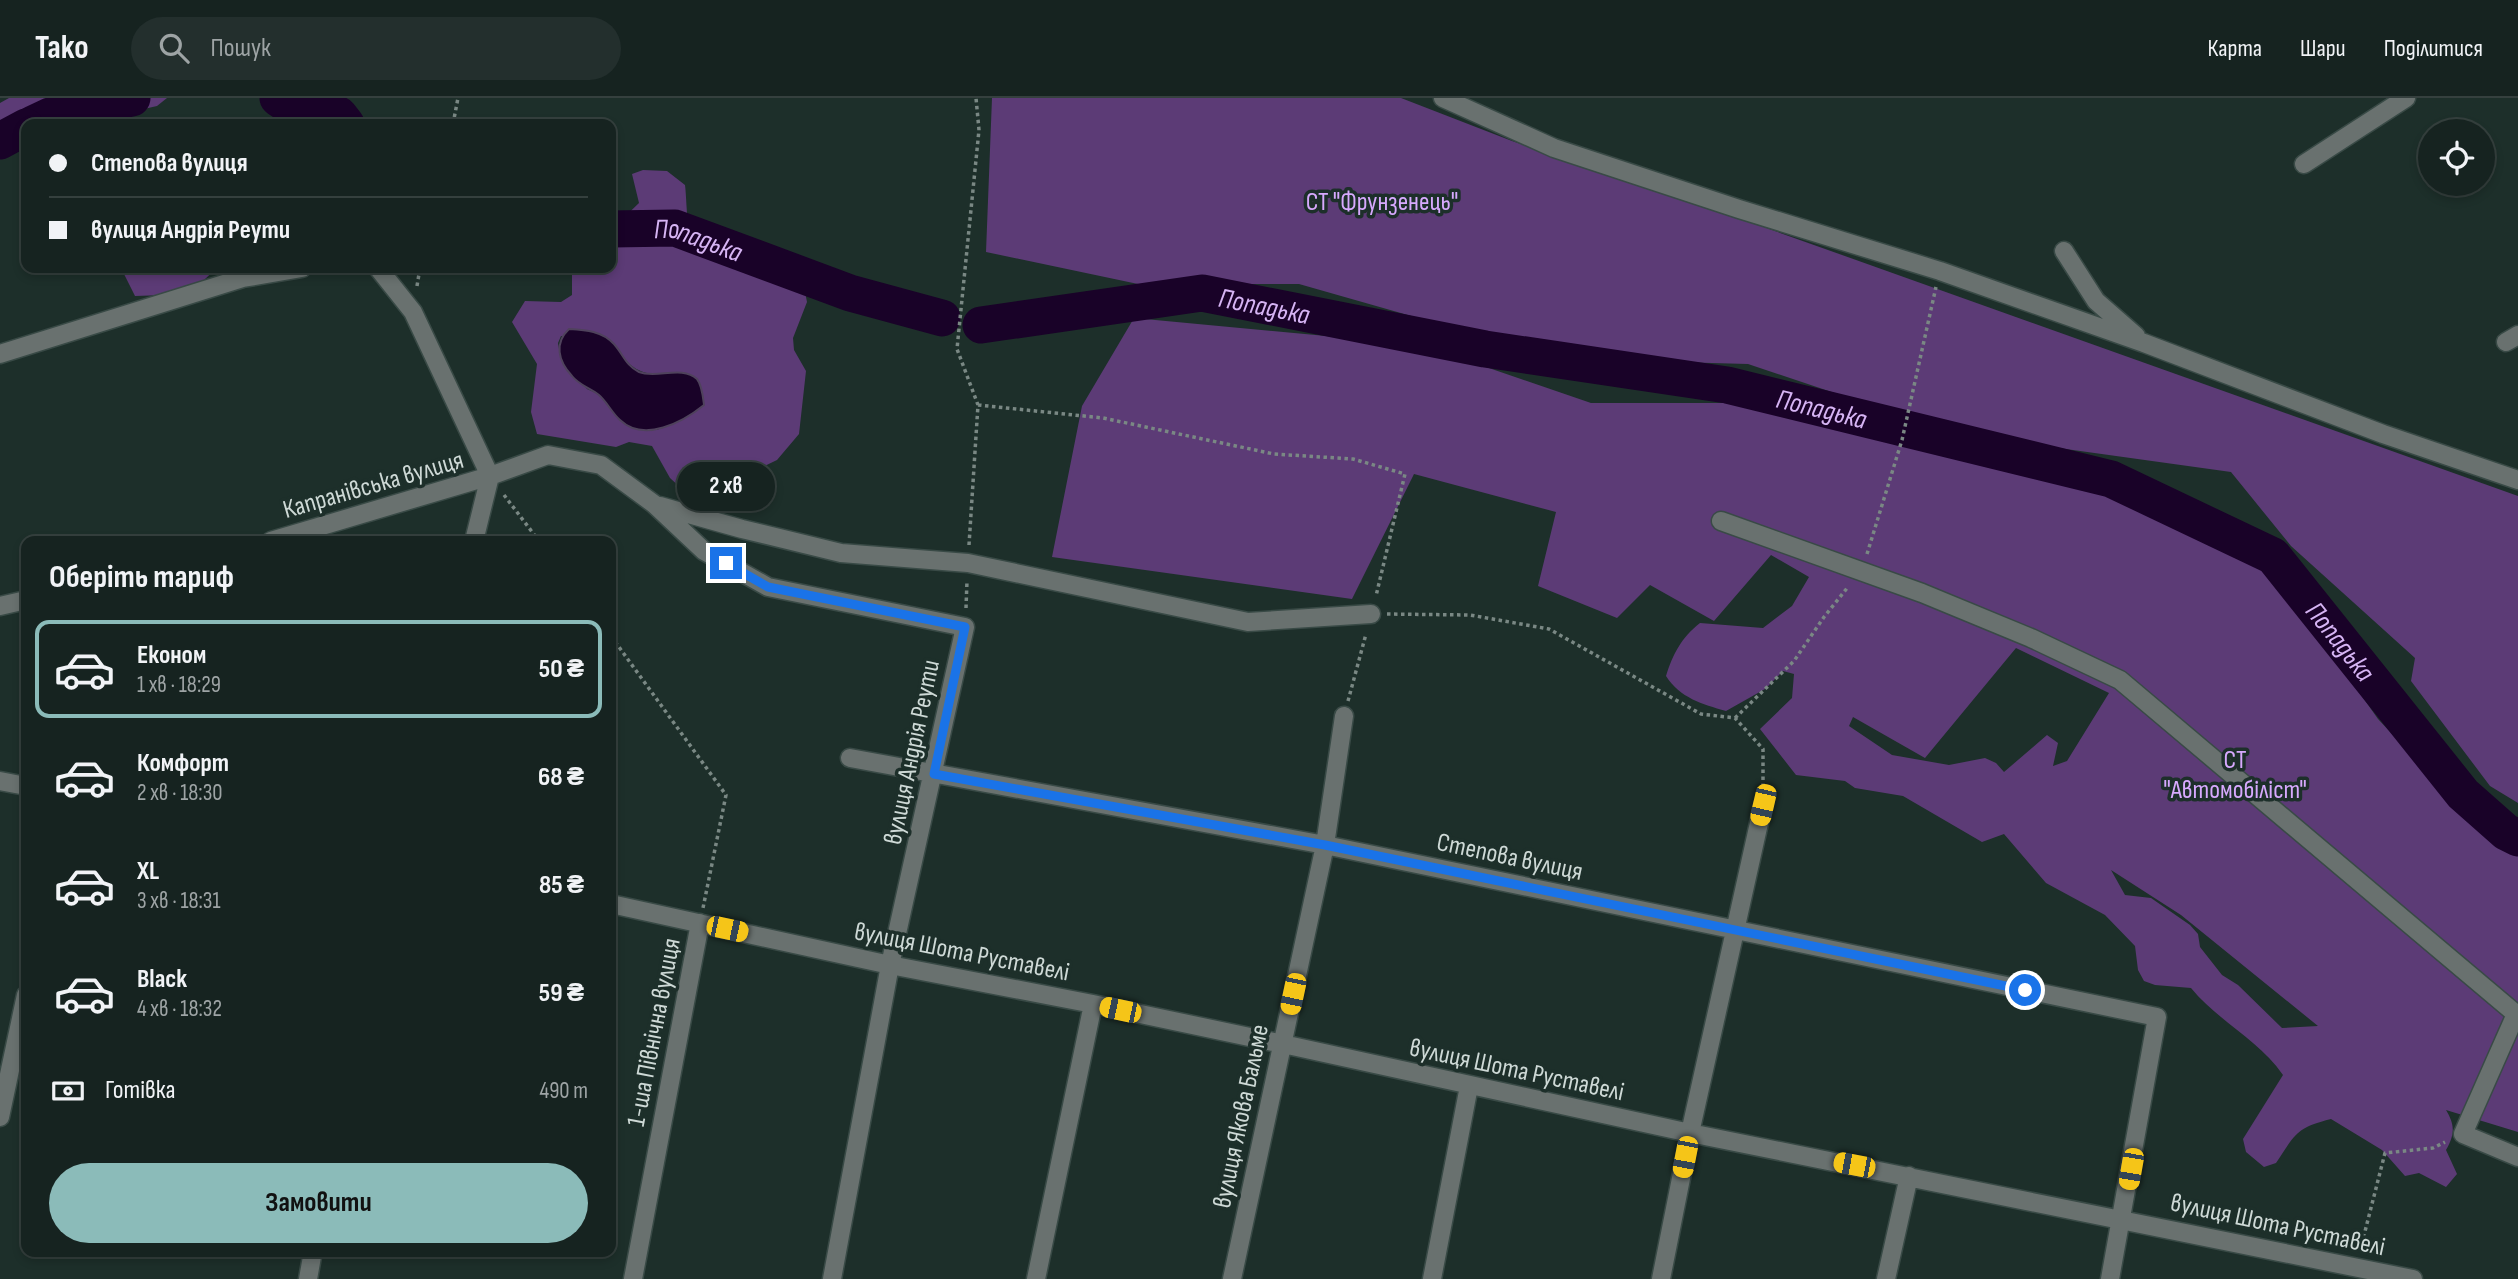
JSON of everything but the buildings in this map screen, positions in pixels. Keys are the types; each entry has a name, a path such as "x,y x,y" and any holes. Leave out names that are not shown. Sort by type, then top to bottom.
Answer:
{"street":[{"path":"1443,98 1554,148 1940,271 2144,343 2370,430 2518,480"},
{"path":"2304,164 2406,98"},
{"path":"2064,251 2096,301 2144,343"},
{"path":"0,354 243,278 272,273"},
{"path":"382,273 413,312 490,476 475,536"},
{"name":"вулиця Андрія Реути","path":"490,476 548,455 601,464 654,504 704,551 768,587 965,627 890,965 832,1279"},
{"name":"Капранівська вулиця","path":"288,536 490,476"},
{"path":"654,504 841,553 968,563 1248,622 1371,614"},
{"path":"1721,521 1861,571 2018,633 2120,680 2516,1014 2463,1134 2518,1157"},
{"path":"0,606 21,601"},
{"name":"вулиця Якова Бальме","path":"1232,1279 1325,845 1344,716"},
{"name":"Степова вулиця","path":"850,758 1325,845 2157,1017 2122,1219"},
{"path":"0,781 21,785"},
{"path":"1661,1279 1690,1133 1763,805"},
{"name":"вулиця Шота Руставелі","path":"616,905 890,965 1283,1044 1690,1133 2122,1219 2345,1270 2413,1279"},
{"name":"1-ша Північна вулиця","path":"633,1279 700,923"},
{"path":"1036,1279 1093,1004"},
{"path":"0,1117 21,1018"},
{"path":"1432,1279 1469,1086"},
{"path":"1886,1279 1909,1176"},
{"path":"2110,1279 2122,1219"},
{"path":"308,1279 312,1257"}],"path":[{"path":"454,119 458,98"},
{"path":"965,627 978,405 957,349 979,130 976,98"},
{"path":"1735,718 1794,661 1824,617 1861,571 1902,440 1940,271"},
{"path":"978,405 1103,418 1274,454 1353,459 1405,474"},
{"path":"490,476 535,536"},
{"path":"1371,614 1470,615 1549,629 1701,714 1735,718 1763,750 1763,805"},
{"name":"1-ша Північна вулиця","path":"616,643 726,795 700,923"},
{"path":"2345,1270 2385,1153 2433,1148 2463,1134"}],"green space":[{"path":"9,98 167,98 157,106 122,114 114,119 21,119 21,150 11,151 0,148 0,103"},
{"name":"СТ \"Фрунзенець\"","path":"992,98 1401,98 1512,141 1685,199 2518,496 2518,803 2490,786 2411,681 2415,658 2291,546 2231,472 2037,445 1939,428 1748,364 1602,360 1506,343 1299,284 1138,284 986,252"},
{"path":"643,170 667,171 685,185 691,239 700,250 716,256 767,257 800,266 807,302 793,338 794,350 806,371 799,434 777,460 756,470 705,478 683,485 682,489 670,478 652,446 629,442 616,447 537,434 531,412 537,364 512,322 525,301 561,302 572,295 572,273 616,273 616,225 639,203 632,174","holes":["561,336 614,344 624,358 640,371 664,373 704,405 657,430 622,422 598,394 587,389 560,355 558,343"]},
{"path":"124,273 212,273 197,286 186,291 135,296"},
{"name":"СТ \"Автомобіліст\"","path":"1134,318 1422,345 1591,403 1726,403 1886,433 2109,492 2272,568 2378,719 2494,843 2518,853 2518,1132 2446,1110 2453,1130 2446,1150 2457,1174 2446,1187 2419,1173 2405,1176 2382,1150 2331,1119 2303,1129 2276,1163 2264,1167 2246,1152 2243,1139 2283,1075 2262,1051 2213,1011 2191,988 2155,985 2144,981 2138,970 2135,946 2105,915 2046,883 2004,834 1982,842 1903,796 1855,788 1845,781 1796,775 1760,729 1792,698 1794,674 1783,671 1765,689 1726,711 1692,699 1672,684 1666,676 1675,654 1700,623 1763,628 1792,606 1809,577 1771,555 1714,621 1650,585 1617,618 1538,586 1556,512 1414,474 1352,599 1052,557 1082,406","holes":["2016,648 2109,693 2067,761 2053,766 2058,743 2047,735 2004,772 1996,763 1985,758 1949,765 1892,755 1849,726 1853,717 1925,758","2111,870 2181,915 2318,1026 2282,1028 2238,985 2222,975 2200,947 2198,934 2190,925 2151,898 2125,895"]}],"shaded area":[{"path":"569,329 604,336 639,372 677,372 691,375 700,384 704,405 663,428 640,430 630,427 617,417 599,395 581,384 567,370 561,358 560,346"}],"waterway":[{"name":"Попадька","path":"44,119 132,98"},
{"name":"Попадька","path":"278,98 284,102 339,115 342,119"},
{"name":"Попадька","path":"0,141 21,130"},
{"name":"Попадька","path":"616,229 675,228 850,293 942,318"},
{"name":"Попадька","path":"981,325 1202,293 1485,349 1727,385 2111,479 2273,556 2463,794 2506,832 2518,838"}],"route":[{"path":"726,563 768,587 965,627 934,774 1325,845 2025,990"}]}
